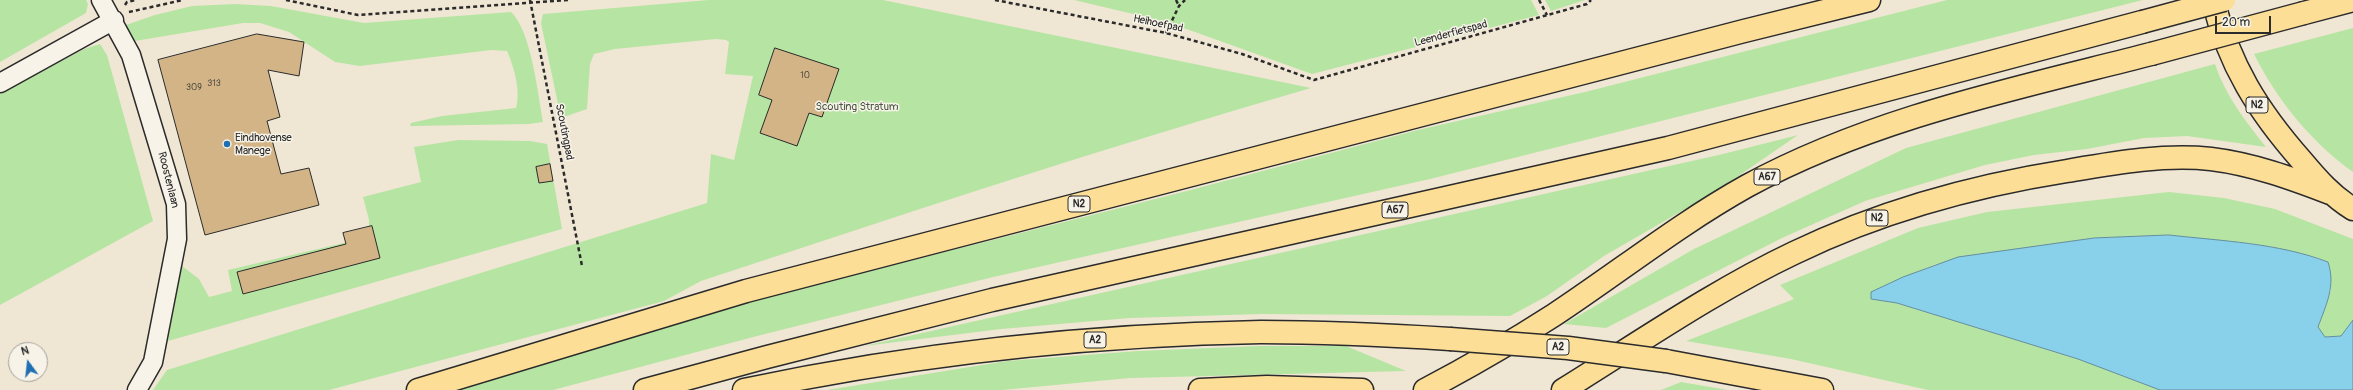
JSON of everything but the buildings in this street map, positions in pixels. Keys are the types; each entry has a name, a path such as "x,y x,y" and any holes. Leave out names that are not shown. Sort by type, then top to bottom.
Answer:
{"highway":[{"name":"N2","path":"418,390 754,289 1744,30 1869,0"},
{"name":"N2","path":"2213,0 2226,43 2251,95 2276,132 2330,193 2353,209"},
{"name":"A67","path":"645,390 767,357 992,300 1668,148 2224,0"},
{"name":"A67","path":"1425,390 1468,368 1555,314 1687,222 1748,186 1791,166 1880,129 1960,103 2353,0"},
{"name":"N2","path":"1563,390 1695,307 1793,253 1896,211 1982,187 2097,166 2178,158 2211,159 2252,167 2279,174 2330,193"},
{"name":"A2","path":"744,390 896,363 1000,348 1076,341 1261,332 1450,339 1568,348 1666,361 1822,390"},
{"path":"1200,390 1267,388 1351,390"}],"street":[{"name":"Roostenlaan","path":"102,0 114,20 131,55 176,204 177,239 153,362 137,390"},
{"path":"0,83 114,20"}],"path":[{"path":"114,20 129,13 184,0"},
{"path":"286,0 358,15 568,0"},
{"name":"Heihoefpad","path":"995,0 1166,33 1242,54 1314,80"},
{"path":"1176,0 1179,6"},
{"path":"1166,33 1179,6 1185,0"},
{"path":"1539,0 1547,16"},
{"name":"Leenderfietspad","path":"1314,80 1547,16 1587,4 1592,0"},
{"name":"Scoutingpad","path":"531,2 582,266"}],"green space":[{"path":"0,0 86,0 88,4 86,13 0,62"},
{"name":"Scouting Stratum","path":"709,0 883,0 1311,88 1081,157 701,281 664,301 329,390 153,390 167,370 707,203 711,154 734,160 753,76 725,74 729,42 726,40 716,39 615,49 594,54 590,64 587,109 561,118 541,23 543,14"},
{"path":"1074,0 1531,0 1539,15 1312,74 1167,22"},
{"path":"1545,0 1585,0 1551,11"},
{"path":"1947,0 2143,0 1430,179 989,278 761,335 553,390 453,390 751,301 1183,192 1418,130 1585,92"},
{"path":"235,4 271,6 364,23 511,12 518,21 529,47 543,122 529,124 410,126 411,123 442,116 516,108 518,94 516,79 507,51 491,50 360,66 335,62 289,32 260,23 243,23 129,42 126,25 155,15 192,6"},
{"path":"2353,28 2353,172 2309,134 2296,119 2273,88 2254,54"},
{"path":"100,44 107,55 153,221 0,305 0,94 84,49"},
{"path":"2215,64 2224,87 2230,97 2266,147 2187,136 2144,138 2087,149 2034,155 1985,165 1865,201 1782,238 1606,328 1564,324 1694,249 1906,148"},
{"path":"1798,135 1718,190 1604,256 1547,296 1510,316 1262,314 1130,318 1001,329 864,346 1723,154"},
{"path":"458,140 530,141 547,144 562,229 168,341 182,266 199,279 209,297 232,291 228,270 369,237 369,220 363,197 421,182 414,147"},
{"path":"2169,192 2224,198 2275,209 2353,239 2353,320 2341,336 2325,337 2318,327 2331,290 2328,262 2315,257 2255,244 2169,235 2094,238 1934,265 1871,292 1871,299 1897,303 2078,359 2160,390 1928,390 1791,359 1686,341 1794,299 1780,285 1918,228 1987,212"},
{"path":"1259,346 1346,346 1406,371 1130,378 1002,390 827,390 1007,361 1138,351"},
{"path":"1681,382 1728,390 1661,390"}],"water":[{"path":"2169,235 2270,247 2328,262 2331,279 2329,295 2318,327 2325,337 2341,336 2353,320 2353,390 2160,390 2078,359 1897,303 1871,299 1871,292 1903,277 1958,257 2094,238"}],"place":[{"name":"Eindhovense Manege","path":"227,144"}]}
